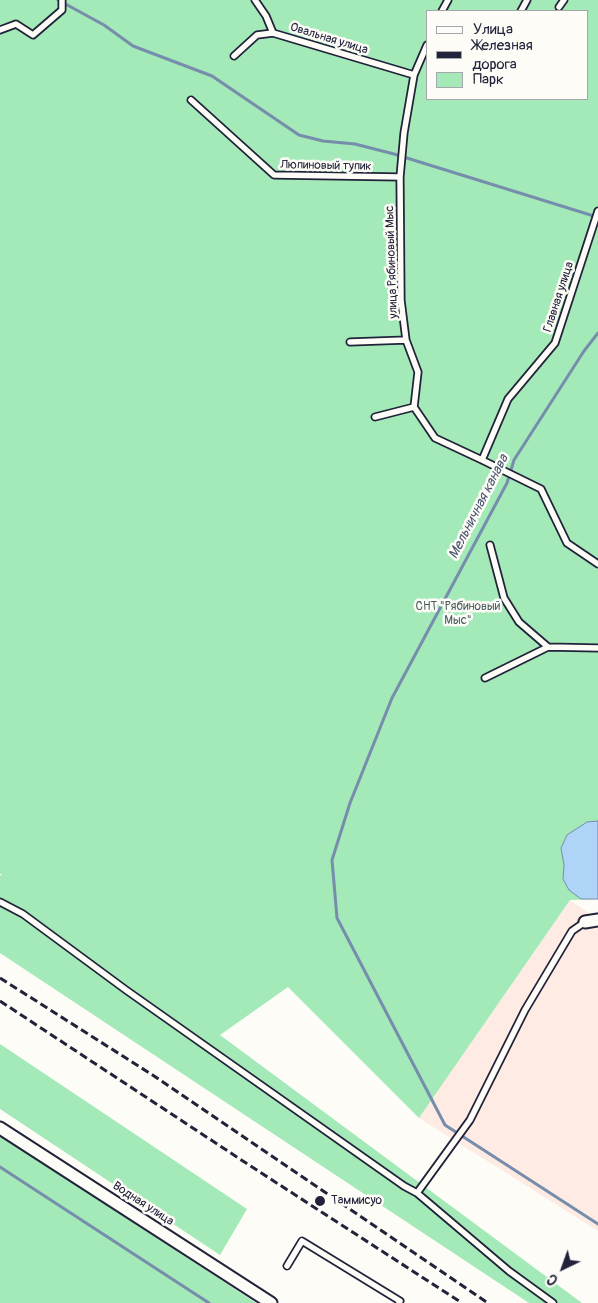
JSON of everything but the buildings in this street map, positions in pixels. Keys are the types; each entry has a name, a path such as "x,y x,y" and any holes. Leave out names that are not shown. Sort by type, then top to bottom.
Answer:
{"street":[{"path":"585,922 598,920"},
{"name":"Водная улица","path":"0,1128 271,1303"}],"lane":[{"path":"0,30 16,24 33,34 62,10 62,0"},
{"name":"Овальная улица","path":"255,0 266,16 273,33 414,75"},
{"path":"560,7 564,0"},
{"path":"234,56 257,35 273,33"},
{"name":"улица Рябиновый Мыс","path":"414,407 418,372 406,340 401,300 400,177 404,133 414,75 426,47"},
{"name":"Люпиновый тупик","path":"191,100 274,175 400,177"},
{"name":"Главная улица","path":"482,460 508,399 555,343 598,211"},
{"path":"350,342 406,340"},
{"path":"375,417 414,407 435,438 540,489 567,543 598,564"},
{"path":"490,545 504,598 519,622 548,647"},
{"path":"485,678 548,647 598,648"},
{"path":"0,902 24,914 126,990 404,1186 417,1193 509,1271 553,1303"},
{"path":"417,1193 470,1120 524,1010 572,931 585,922"},
{"path":"287,1266 302,1242 400,1301 400,1303"}],"shaded area":[{"path":"570,900 598,920 598,1231 419,1118"}],"green space":[{"name":"СНТ \"Рябиновый Мыс\"","path":"0,0 598,0 598,899 570,900 419,1118 288,987 220,1035 582,1303 529,1303 0,953 0,876 2,874 0,874"},
{"path":"0,1044 247,1209 220,1255 0,1109"},
{"path":"0,1135 244,1295 256,1303 0,1303"}],"water":[{"path":"598,821 598,899 581,899 569,890 563,879 564,865 561,848 567,835 587,822"}],"waterway":[{"path":"58,0 104,25 133,46 212,76 299,135 323,141 355,144 394,154 597,217"},
{"name":"Мельничная канава","path":"598,333 584,351 514,460 507,483 392,698 350,803 332,860 337,918 445,1125 598,1224"},
{"path":"0,1167 209,1303"}],"railway":[{"path":"0,978 151,1074 488,1303"},
{"path":"0,1001 462,1303"}],"place":[{"name":"Таммисуо","path":"320,1201"}]}
